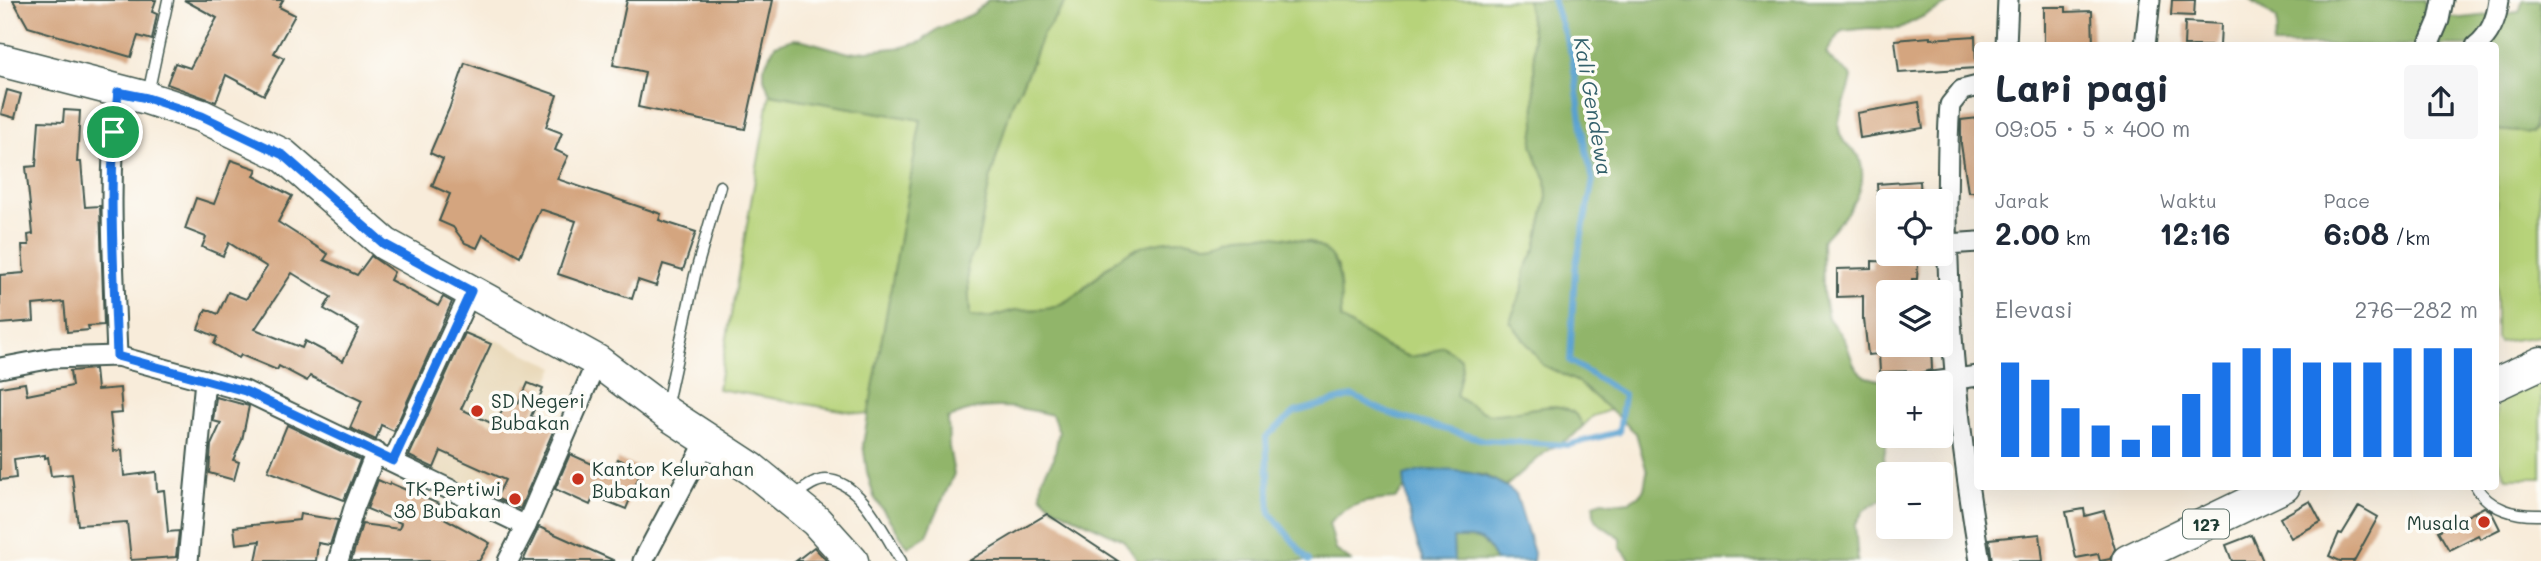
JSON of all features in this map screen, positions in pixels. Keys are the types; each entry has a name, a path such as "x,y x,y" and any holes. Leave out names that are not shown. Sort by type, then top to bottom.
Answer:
{"main road":[{"path":"0,60 202,116 283,155 384,244 597,361 665,412 752,470 816,521 852,561"},
{"path":"2499,383 2541,363"},
{"name":"127","path":"2130,561 2276,490"}],"street":[{"path":"2006,42 2008,0"},
{"path":"2145,42 2150,0"},
{"path":"2430,42 2440,20 2443,0"},
{"path":"2480,42 2486,37 2498,12 2500,0"},
{"path":"1949,189 1950,105 1962,90 1974,87"},
{"path":"117,356 111,194 113,132 132,95"},
{"path":"1953,244 1974,242"},
{"path":"1949,266 1954,380 1960,437 1980,561"},
{"path":"338,561 384,457 471,291"},
{"path":"0,368 52,358 117,356 245,391 526,526"},
{"path":"508,561 526,526 597,361"},
{"path":"1954,380 1974,377"},
{"path":"188,561 205,380"},
{"path":"643,561 707,440"}],"lane":[{"path":"132,95 168,0"},
{"path":"665,412 695,275 720,186"},
{"path":"789,499 813,484 825,480 838,482 866,503 901,561"},
{"path":"2480,490 2491,503 2507,511 2541,515"}],"shaded area":[{"name":"SD Negeri Bubakan","path":"461,324 555,367 494,499 400,456"}],"green space":[{"path":"988,0 1067,0 1042,36 1012,104 991,176 976,249 967,264 970,316 990,317 1010,311 1054,307 1076,295 1125,254 1165,241 1183,240 1209,244 1250,235 1300,240 1328,253 1337,267 1341,319 1384,346 1409,357 1427,354 1443,346 1461,359 1462,369 1456,396 1482,412 1491,414 1555,406 1576,415 1583,426 1573,436 1548,450 1506,486 1484,475 1430,470 1405,476 1405,488 1395,499 1367,502 1343,511 1329,523 1336,550 1351,561 1138,561 1123,540 1053,507 1041,495 1042,478 1054,458 1059,431 1052,415 1026,409 986,407 960,413 948,419 954,474 927,535 908,547 874,497 863,444 921,120 770,94 764,78 764,67 775,45 793,39 849,53 903,47 921,42 937,29 973,14"},
{"path":"1067,0 1527,0 1534,45 1533,144 1546,179 1547,197 1536,248 1525,270 1523,288 1510,321 1543,365 1578,382 1610,410 1593,416 1583,426 1575,414 1566,408 1554,406 1502,414 1490,414 1477,409 1456,396 1462,369 1427,354 1409,357 1384,346 1341,319 1338,266 1312,242 1240,236 1222,243 1204,244 1185,240 1134,249 1108,266 1075,296 1051,309 1014,310 987,320 970,316 967,264 976,248 991,176 1012,104 1042,36"},
{"path":"1527,0 1956,0 1898,29 1842,31 1826,53 1852,77 1839,119 1839,128 1841,137 1859,156 1862,182 1854,203 1822,241 1823,293 1828,318 1845,340 1854,365 1867,377 1876,379 1876,448 1885,448 1883,462 1876,462 1876,503 1864,510 1855,525 1858,561 1631,561 1620,547 1620,538 1597,521 1594,504 1603,501 1630,501 1644,489 1647,472 1636,433 1578,382 1543,365 1510,321 1523,288 1525,270 1536,248 1547,197 1546,179 1532,144 1535,126 1534,45"},
{"path":"2251,0 2424,0 2426,16 2461,18 2519,12 2523,0 2541,0 2539,90 2531,133 2499,130 2499,42 2274,42 2277,19"},
{"path":"770,94 921,120 870,415 718,389"},
{"path":"2539,108 2541,336 2499,342 2499,130 2531,133 2537,126"},
{"path":"2541,374 2541,478 2506,478 2499,463 2499,396"},
{"path":"1453,538 1480,540 1488,547 1496,561 1454,561"}],"water":[{"path":"1421,471 1472,473 1495,481 1516,494 1534,553 1533,561 1496,561 1484,542 1475,538 1453,538 1454,561 1424,561 1410,520 1404,476"}],"building":[{"path":"13,0 156,0 152,12 157,14 152,40 138,36 131,57 28,27"},
{"path":"184,0 283,0 279,7 295,15 274,53 284,58 264,95 226,75 216,102 167,84 175,63 190,68 217,18"},
{"path":"627,0 773,0 745,129 638,107 645,72 613,65"},
{"path":"2172,0 2195,0 2194,16 2171,15"},
{"path":"2044,7 2066,7 2066,12 2092,11 2093,42 2044,42"},
{"path":"2185,22 2221,24 2220,42 2184,42"},
{"path":"1975,36 1974,68 1899,73 1895,40"},
{"path":"465,63 557,95 546,127 562,133 555,150 568,156 557,179 661,214 659,220 696,232 683,270 663,264 656,286 638,280 632,299 558,274 576,221 540,209 520,256 483,235 477,248 465,243 453,227 439,221 450,194 432,186 443,159 430,153"},
{"path":"7,90 21,94 15,118 1,114"},
{"path":"1919,102 1923,128 1860,138 1857,113"},
{"path":"64,110 80,111 77,162 81,162 85,207 100,206 104,325 88,326 89,330 67,332 64,302 33,305 34,321 0,324 0,275 24,273 22,245 29,245 28,235 33,234 26,167 36,166 39,121 63,122"},
{"path":"1974,118 1974,192 1968,192 1961,144 1961,120"},
{"path":"231,160 257,169 254,176 292,196 278,222 328,254 324,260 357,275 371,256 394,272 390,280 438,306 443,297 452,302 394,431 381,425 376,440 350,428 362,401 310,376 307,381 279,366 277,370 241,355 239,358 214,344 217,337 198,329 206,309 218,314 228,292 246,299 267,267 229,243 223,256 202,247 206,237 185,229 196,198 214,204","holes":["292,273 331,297 324,309 359,329 343,361 305,341 302,348 255,329"]},
{"path":"1920,181 1920,189 1877,189 1877,184"},
{"path":"1872,261 1876,261 1876,266 1918,266 1917,279 1876,280 1876,354 1868,355 1863,296 1837,297 1837,269 1872,268"},
{"path":"465,333 491,344 461,409 495,425 508,398 519,403 528,383 543,389 531,416 555,427 520,509 496,498 505,480 441,451 434,468 409,456"},
{"path":"1879,357 1931,357 1932,370 1880,371"},
{"path":"95,369 97,390 120,388 122,413 110,414 114,451 122,450 124,476 156,472 157,491 164,490 168,532 179,531 176,557 131,560 127,522 78,525 72,474 51,476 48,457 45,458 45,455 14,459 16,478 0,480 0,387 25,383 27,395 72,386 70,371"},
{"path":"216,397 249,406 242,440 233,460 239,462 234,480 209,473 211,445 221,423 213,421"},
{"path":"287,425 360,460 344,500 268,471"},
{"path":"570,454 612,473 618,459 642,469 626,509 594,496 590,505 555,489"},
{"path":"378,480 439,504 435,513 490,543 479,561 351,561 362,524 399,529 401,523 367,509"},
{"path":"2310,501 2321,522 2291,538 2280,518"},
{"path":"2359,506 2378,517 2354,561 2340,561 2329,556 2339,533 2342,534"},
{"path":"2484,507 2491,511 2500,529 2480,539 2478,535 2449,550 2438,531"},
{"path":"2084,509 2085,516 2104,511 2115,549 2110,559 2100,561 2098,554 2076,558 2066,512"},
{"path":"300,514 338,520 330,545 318,543 316,561 256,561 260,541 236,544 234,527 299,520"},
{"path":"1047,514 1118,561 969,561 1012,535"},
{"path":"539,527 615,561 523,561"},
{"path":"2040,534 2043,561 1992,561 1989,539"},
{"path":"2252,535 2263,561 2232,561 2226,545"},
{"path":"814,547 827,561 796,561"}],"waterway":[{"name":"Kali Gendewa","path":"1309,561 1270,513 1266,437 1295,412 1353,396 1390,414 1484,440 1568,445 1619,432 1624,395 1570,361 1575,269 1593,180 1584,141 1572,56 1553,0"}],"place":[{"name":"SD Negeri Bubakan","path":"477,411"},
{"name":"Kantor Kelurahan Bubakan","path":"578,479"},
{"name":"TK Pertiwi 38 Bubakan","path":"515,499"},
{"name":"Musala","path":"2484,522"}],"route":[{"path":"118,92 147,98 202,116 283,155 384,244 471,291 393,461 245,391 117,356 111,194 113,132 118,92"}]}
